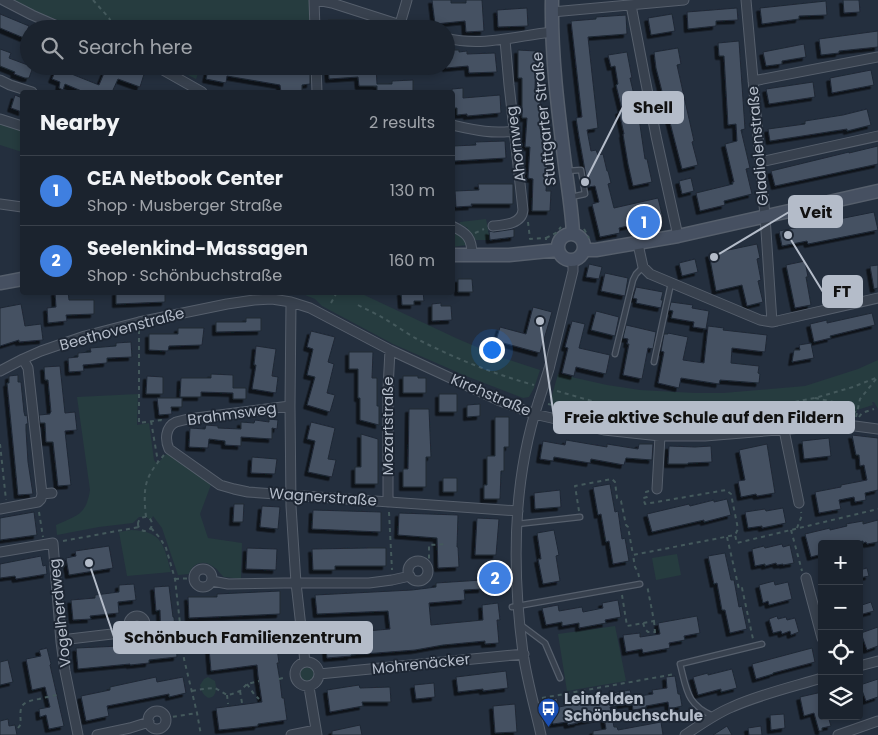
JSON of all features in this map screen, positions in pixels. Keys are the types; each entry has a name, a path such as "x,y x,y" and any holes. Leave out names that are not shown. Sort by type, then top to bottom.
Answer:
{"main road":[{"name":"Stuttgarter Straße","path":"552,6 556,96 573,234"},
{"path":"584,250 638,244 878,192"},
{"path":"455,256 509,255 552,251 565,259 573,260 580,256 584,250 583,241 577,235 568,234 559,240 558,245 552,251"},
{"path":"0,284 20,280"}],"street":[{"path":"3,0 43,20"},
{"path":"315,20 315,0 332,3 387,20"},
{"path":"401,20 407,0"},
{"path":"552,6 631,5 684,0"},
{"name":"Gladiolenstraße","path":"746,0 772,322"},
{"path":"631,5 656,136 678,236"},
{"path":"455,40 470,42 505,40 552,32"},
{"name":"Ahornweg","path":"505,40 523,214"},
{"path":"753,81 878,57"},
{"path":"172,75 198,90"},
{"path":"317,75 318,90"},
{"path":"0,80 26,90"},
{"path":"0,119 20,125"},
{"path":"455,126 483,132 514,131"},
{"path":"760,162 878,136"},
{"path":"0,204 20,207"},
{"path":"493,226 513,222 521,218 523,214"},
{"path":"455,228 468,236 472,245 472,255"},
{"path":"638,244 643,267 650,274 760,320 772,322 878,298"},
{"path":"542,735 533,700 520,624 515,607 517,524 524,460 534,414 549,369 573,271 573,260"},
{"name":"Kirchstraße","path":"239,297 272,299 310,308 390,350 498,400 534,414 604,430 660,436 705,436 828,426 855,426 878,429"},
{"name":"Beethovenstraße","path":"0,371 41,351 85,336 239,297"},
{"path":"291,302 291,494 296,583 305,662"},
{"name":"Mozartstraße","path":"388,502 390,350"},
{"path":"23,359 28,368 40,498"},
{"name":"Brahmsweg","path":"174,423 188,419 290,406"},
{"path":"169,449 166,434 174,423"},
{"path":"784,430 798,502"},
{"path":"657,489 660,436"},
{"name":"Wagnerstraße","path":"169,449 220,484 248,492 518,511"},
{"path":"3,508 40,498 52,492"},
{"name":"Vogelherdweg","path":"0,552 49,544 61,640 78,735"},
{"path":"421,562 426,566 428,575 423,580 414,580 410,576 409,569 412,564 421,562"},
{"path":"204,570 210,572 212,581 209,585 203,587 198,586 194,578 196,573 204,570"},
{"path":"212,581 228,584 369,583 410,576"},
{"path":"806,578 820,630"},
{"path":"61,640 112,634 131,629 138,632 145,628 145,620 138,615 133,616 129,621 131,629"},
{"name":"Mohrenäcker","path":"319,674 524,654"},
{"path":"863,665 878,661"},
{"path":"309,662 316,666 319,674 316,682 309,687 300,685 294,674 297,666 309,662"},
{"path":"685,735 713,716 748,700 818,679"},
{"path":"291,735 317,733 309,687"},
{"path":"97,735 148,722 154,728 159,729 164,726 166,718"},
{"path":"838,735 878,721"}],"lane":[{"path":"615,354 633,280 643,267"},
{"path":"654,362 671,283"},
{"path":"517,524 580,517"},
{"path":"515,607 640,583"},
{"path":"520,624 545,643 560,678"},
{"path":"713,716 694,704 689,697 680,664 762,644"}],"path":[{"path":"93,0 110,20"},
{"path":"523,214 528,223 530,239 546,238 552,251"},
{"path":"468,236 493,226"},
{"path":"331,303 335,295"},
{"path":"358,306 375,313 415,338 512,379 534,385"},
{"path":"140,335 139,423 161,420 174,423"},
{"path":"539,400 568,408 656,413 727,409 789,403 815,398 853,387 878,377"},
{"path":"815,398 821,401 843,404 857,413 860,399 878,377"},
{"path":"557,391 617,410"},
{"path":"856,420 862,413 874,409"},
{"path":"151,421 158,462"},
{"path":"0,444 3,508"},
{"path":"146,517 145,484 158,462 169,449"},
{"path":"579,510 575,486 612,479 617,498 621,501 628,527 634,567 638,572 640,583 647,581 656,632"},
{"path":"646,492 647,497 643,498 645,504 726,490 731,494 738,529 736,535 737,543 878,509"},
{"path":"40,498 49,544 139,527 144,531 148,531 151,528 152,521 146,517"},
{"path":"388,502 392,580"},
{"path":"797,528 802,515 798,502"},
{"path":"139,527 139,521 146,517"},
{"path":"151,528 166,548 175,579 184,659 201,735"},
{"path":"791,530 806,578"},
{"path":"633,555 736,535"},
{"path":"727,536 739,589 742,588 754,646"},
{"path":"426,566 429,559 429,545 447,544"},
{"path":"175,579 194,578"},
{"path":"621,588 627,626 654,621"},
{"path":"643,623 648,632 660,631"},
{"path":"145,628 180,627"},
{"path":"224,644 224,636 256,634 277,636 290,651 303,649"},
{"path":"256,634 257,640"},
{"path":"533,700 682,672"},
{"path":"279,679 283,678"},
{"path":"192,691 215,688 227,694 240,691 247,684 259,681"},
{"path":"247,684 259,699"},
{"path":"240,691 242,703"},
{"path":"18,728 21,724 20,714 27,701 69,692"},
{"path":"227,694 228,704"},
{"path":"166,718 197,713"}],"green space":[{"path":"13,0 314,0 311,20 58,20"},
{"path":"188,75 198,75 196,79"},
{"path":"0,123 20,130 20,151 0,145"},
{"path":"486,219 490,240 470,240 466,245 455,247 455,231 461,233 468,228 460,224 460,222"},
{"path":"305,295 364,295 458,339 503,358 540,370 534,388 529,397 523,398 466,376 393,344 322,306 315,299"},
{"path":"878,360 878,409 874,402 872,402 873,405 857,410 853,420 819,420 686,430 640,428 604,423 552,411 551,399 558,374 640,390 723,393 805,386 858,369"},
{"path":"138,394 137,425 149,423 154,460 157,464 168,452 212,482 200,514 208,538 242,543 241,579 224,577 214,567 205,563 195,565 189,574 178,575 162,528 153,516 151,520 146,517 139,517 133,523 57,535 56,525 80,513 86,505 90,490 77,397"},
{"path":"131,530 150,533 156,537 164,548 171,572 127,576 119,532"},
{"path":"677,554 681,575 656,580 652,558"},
{"path":"615,626 626,681 567,691 558,634"},
{"path":"304,667 310,667 314,674 310,681 304,681 300,677 300,671"},
{"path":"208,677 215,681 216,687 214,696 211,698 205,695 200,685"}],"building":[{"path":"432,0 451,0 451,3 466,3 466,0 482,0 484,31 466,32 465,21 434,20"},
{"path":"843,0 859,0 860,12 844,13"},
{"path":"826,1 827,15 799,16 799,19 762,24 760,8"},
{"path":"527,8 528,26 498,27 497,10"},
{"path":"737,8 738,20 716,21 716,26 688,29 687,12"},
{"path":"0,14 20,22 20,36 0,28"},
{"path":"672,14 675,31 651,35 648,18"},
{"path":"626,15 627,34 588,37 598,128 587,130 591,151 596,150 598,155 603,154 611,183 608,184 614,208 658,198 663,218 619,228 620,233 600,237 592,204 599,202 595,186 588,187 576,118 582,117 571,21"},
{"path":"878,31 878,47 821,55 819,39"},
{"path":"739,41 745,129 741,130 750,168 746,169 752,194 724,201 725,205 700,211 696,193 733,184 732,182 734,182 725,144 737,141 736,124 728,125 724,56 719,56 718,43"},
{"path":"804,44 806,57 782,61 782,64 766,66 763,52"},
{"path":"678,48 681,64 677,65 698,165 682,169 656,68 654,52"},
{"path":"0,49 11,53 9,58 20,62 20,75 30,75 29,78 25,78 0,66"},
{"path":"455,50 459,50 459,52 467,51 467,54 495,53 497,72 469,73 468,66 455,67"},
{"path":"518,50 536,51 535,89 540,89 540,129 545,129 543,159 548,159 546,191 551,191 550,211 532,211 533,179 528,178 530,147 525,147 527,118 522,118 522,78 518,78"},
{"path":"627,52 635,99 633,99 640,125 645,159 647,159 652,182 633,186 619,111 622,110 616,85 618,84 615,66 611,67 608,55"},
{"path":"871,70 874,85 832,93 830,78"},
{"path":"54,75 74,75 99,85 103,75 144,75 140,87 118,79 113,90 79,90 65,84 63,90 59,88 60,82 52,79"},
{"path":"207,75 310,75 310,84 302,85 302,90 281,90 280,85 227,76 226,83 206,79"},
{"path":"329,75 376,75 377,84 392,84 392,81 413,80 413,90 377,90 377,86 359,86 358,77 329,79"},
{"path":"813,82 815,97 769,104 766,89"},
{"path":"463,88 463,98 500,95 501,113 457,115 455,90 452,89"},
{"path":"15,95 20,97 20,111 11,108"},
{"path":"867,109 871,125 847,131 847,129 770,141 768,129 805,124 805,121"},
{"path":"505,141 506,158 455,161 455,146 476,145 475,142"},
{"path":"878,146 878,164 775,186 771,171"},
{"path":"691,178 694,191 682,194 679,181"},
{"path":"478,184 513,184 513,204 471,204 472,206 456,207 455,191 479,190"},
{"path":"874,212 878,230 808,244 807,241 782,246 779,231"},
{"path":"514,229 514,237 490,240 489,231"},
{"path":"757,244 760,258 757,259 761,280 758,281 763,302 747,306 742,285 716,291 709,254"},
{"path":"695,259 698,272 682,276 679,263"},
{"path":"805,261 811,305 795,308 786,265"},
{"path":"589,264 602,267 599,279 586,277"},
{"path":"878,265 878,288 874,289 870,266"},
{"path":"605,273 628,278 625,296 601,291"},
{"path":"858,276 862,293 843,298 839,280"},
{"path":"458,279 472,279 473,292 458,292"},
{"path":"636,287 663,292 661,308 636,303 637,299 633,298"},
{"path":"55,295 68,295 69,300 94,300 94,314 66,315 67,321 48,323 47,308 56,307"},
{"path":"116,295 165,295 165,302 116,304"},
{"path":"401,295 423,295 424,301 414,301 414,305 402,305"},
{"path":"671,302 693,305 692,308 709,311 706,329 693,327 694,322 671,318 673,311 669,310"},
{"path":"441,303 441,306 451,306 452,320 432,321 432,304"},
{"path":"21,304 25,326 41,324 43,340 19,342 19,340 0,346 0,308"},
{"path":"533,307 552,312 540,353 496,341 500,327 526,334"},
{"path":"596,311 619,317 615,336 591,330"},
{"path":"872,313 875,325 814,342 810,324 827,320 827,323"},
{"path":"246,318 261,318 261,331 216,332 216,322 246,322"},
{"path":"572,321 585,324 579,348 610,355 606,374 576,367 574,376 562,373 568,348 565,347"},
{"path":"626,325 656,332 653,349 648,348 642,379 623,375 629,344 627,344 628,339 623,338"},
{"path":"708,326 724,328 723,330 767,335 765,352 732,348 731,363 759,366 759,383 720,380 719,384 681,378 679,388 658,383 664,352 661,351 664,334 688,337 683,360 704,363"},
{"path":"178,328 204,328 202,345 169,346 168,351 149,350 149,334 178,334"},
{"path":"311,331 335,337 328,362 334,364 327,393 335,395 330,412 307,405 315,377 307,375 313,349 307,347"},
{"path":"131,342 132,357 107,358 107,363 83,365 84,371 69,372 68,358 78,357 78,353 91,352 90,348 116,346 116,343"},
{"path":"811,343 814,358 792,362 794,350 800,350 799,345"},
{"path":"256,346 276,349 272,376 278,377 276,393 252,389 256,365 254,365"},
{"path":"349,352 373,352 372,378 377,378 379,425 360,420 358,369 349,369"},
{"path":"60,366 65,413 75,412 77,430 65,431 71,485 58,486 53,442 46,442 45,423 40,423 39,415 50,414 51,412 48,380 45,380 44,367"},
{"path":"211,374 233,375 233,388 246,388 246,399 233,399 233,393 201,392 201,397 180,397 181,378 211,378"},
{"path":"18,375 18,382 21,382 24,412 25,416 27,415 28,462 33,494 18,495 7,383 9,383 9,376"},
{"path":"147,376 163,377 163,394 146,394"},
{"path":"403,376 426,378 426,393 403,393"},
{"path":"439,394 457,394 457,412 439,412"},
{"path":"157,398 182,398 182,407 171,407 172,414 159,415"},
{"path":"480,404 480,416 467,417 467,405"},
{"path":"409,409 429,409 431,457 426,457 426,487 403,487 403,469 408,469"},
{"path":"495,417 509,417 509,447 504,447 504,471 501,471 500,499 484,499 484,485 487,485 487,456 495,456"},
{"path":"269,419 278,420 277,429 272,428 272,439 241,437 241,446 225,445 225,441 209,439 208,448 189,447 190,428 205,429 206,425 218,426 218,428 241,429 241,422 254,423 255,420 269,422"},
{"path":"311,422 335,428 328,459 336,460 332,477 308,472 315,441 307,439"},
{"path":"361,434 378,439 378,484 355,484 355,467 361,467"},
{"path":"852,435 878,438 878,490 865,493 866,500 855,502 854,497 839,500 841,509 819,513 815,492 867,480 864,465 860,466 859,455 856,455"},
{"path":"829,438 831,456 804,459 802,441"},
{"path":"566,440 607,447 607,444 638,449 639,444 653,444 652,460 626,458 624,465 591,459 590,463 554,457 553,461 540,459 543,441 565,445"},
{"path":"767,444 775,493 741,497 738,481 745,480 739,450"},
{"path":"669,446 711,446 712,462 668,464"},
{"path":"252,457 277,459 275,474 251,473"},
{"path":"443,478 457,478 457,492 443,492"},
{"path":"610,484 615,512 618,511 622,539 625,538 629,561 613,564 609,541 606,542 601,514 598,515 593,487"},
{"path":"560,490 561,507 535,509 534,493"},
{"path":"727,499 731,515 652,532 647,514 689,504 690,506"},
{"path":"234,504 244,504 243,522 233,522"},
{"path":"262,506 280,507 278,529 260,527"},
{"path":"783,508 786,523 762,528 762,526 748,528 745,512"},
{"path":"313,510 381,512 381,532 312,529"},
{"path":"34,512 37,535 0,540 0,518"},
{"path":"399,513 458,515 457,547 459,567 438,568 437,538 398,535"},
{"path":"477,518 499,519 496,555 475,555"},
{"path":"878,520 878,542 867,544 866,542 863,543 863,540 818,540 818,555 811,557 805,534 830,528 830,530 847,526 846,524 863,521 863,524"},
{"path":"554,530 559,555 556,556 560,581 543,584 538,559 541,559 537,533"},
{"path":"782,544 783,547 790,545 794,563 755,566 752,549"},
{"path":"109,546 113,568 69,575 66,558 76,556 75,551"},
{"path":"247,548 277,549 276,570 246,569"},
{"path":"386,548 386,566 335,566 335,570 313,570 312,549"},
{"path":"725,553 731,580 734,580 739,607 742,606 747,629 730,633 725,610 722,610 717,583 714,584 708,556"},
{"path":"41,556 43,566 46,565 47,574 16,579 15,576 0,578 0,564"},
{"path":"867,568 869,576 863,577 863,569"},
{"path":"497,572 498,584 485,585 484,573"},
{"path":"482,580 482,589 464,590 465,600 429,603 431,625 483,620 482,605 498,603 500,620 497,620 499,643 485,644 485,641 327,658 326,649 321,649 320,635 390,629 388,611 317,614 315,595 412,590 436,587 436,583"},
{"path":"774,581 775,585 788,582 792,599 769,605 768,601 763,603 759,585"},
{"path":"134,584 136,600 118,602 119,613 90,616 91,619 73,620 71,600 95,598 95,595 119,592 119,585"},
{"path":"169,586 177,657 149,660 149,663 78,669 76,648 121,646 121,643 124,643 124,637 133,636 133,646 155,644 155,641 161,640 160,610 156,611 154,587"},
{"path":"280,591 280,614 189,618 188,597 217,597 217,594"},
{"path":"618,600 621,617 605,620 606,623 579,628 579,623 562,626 562,622 546,625 542,608 558,605 559,611 582,607 583,612 603,608 602,603"},
{"path":"871,602 874,611 863,614 863,605"},
{"path":"697,616 700,633 684,636 685,640 669,643 670,648 643,653 642,649 626,652 623,635 640,633 640,637 660,634 658,623"},
{"path":"777,616 778,619 786,617 787,620 795,618 799,632 791,635 790,631 782,634 781,631 773,633 769,619"},
{"path":"878,627 878,646 867,650 863,632"},
{"path":"276,640 279,663 277,663 287,720 258,724 258,726 219,730 216,708 262,702 257,665 211,671 209,648"},
{"path":"47,648 64,726 49,729 46,715 40,717 39,709 50,707 45,687 32,690 26,659 41,656 39,650"},
{"path":"812,648 815,662 756,679 752,664"},
{"path":"8,660 13,682 0,685 0,662"},
{"path":"732,669 737,688 721,692 721,689 698,695 693,677"},
{"path":"506,671 508,688 458,692 456,677"},
{"path":"675,676 682,706 669,709 668,702 633,710 632,703 610,707 614,727 617,727 618,730 661,722 663,735 593,735 593,731 606,729 604,717 568,725 567,722 553,724 548,700 557,698 559,707 584,702 583,698 630,690 632,697 653,694 652,690 667,688 666,677"},
{"path":"156,677 157,682 183,677 186,693 169,697 169,694 107,706 109,716 86,721 81,696 110,690 110,687"},
{"path":"878,679 878,697 866,701 863,693 863,684"},
{"path":"434,683 435,697 416,699 414,685"},
{"path":"359,685 360,688 390,687 391,702 362,702 363,706 330,712 327,690"},
{"path":"818,693 818,720 829,720 831,726 822,728 822,731 819,731 814,713 804,716 800,697"},
{"path":"515,704 517,732 495,733 493,706"},
{"path":"784,714 785,728 771,730 770,715"},
{"path":"8,719 9,726 15,725 17,735 0,735 0,721"},
{"path":"360,725 362,735 332,735 332,731"},
{"path":"727,726 732,735 713,735"},
{"path":"761,726 762,735 749,735 748,728"}],"place":[{"name":"Shell","path":"585,182"},
{"name":"CEA Netbook Center","path":"644,222"},
{"name":"FT","path":"788,235"},
{"name":"Veit","path":"714,257"},
{"name":"Freie aktive Schule auf den Fildern","path":"540,321"},
{"name":"Schönbuch Familienzentrum","path":"89,563"},
{"name":"Seelenkind-Massagen","path":"495,578"},
{"name":"Leinfelden Schönbuchschule","path":"548,727"}]}
